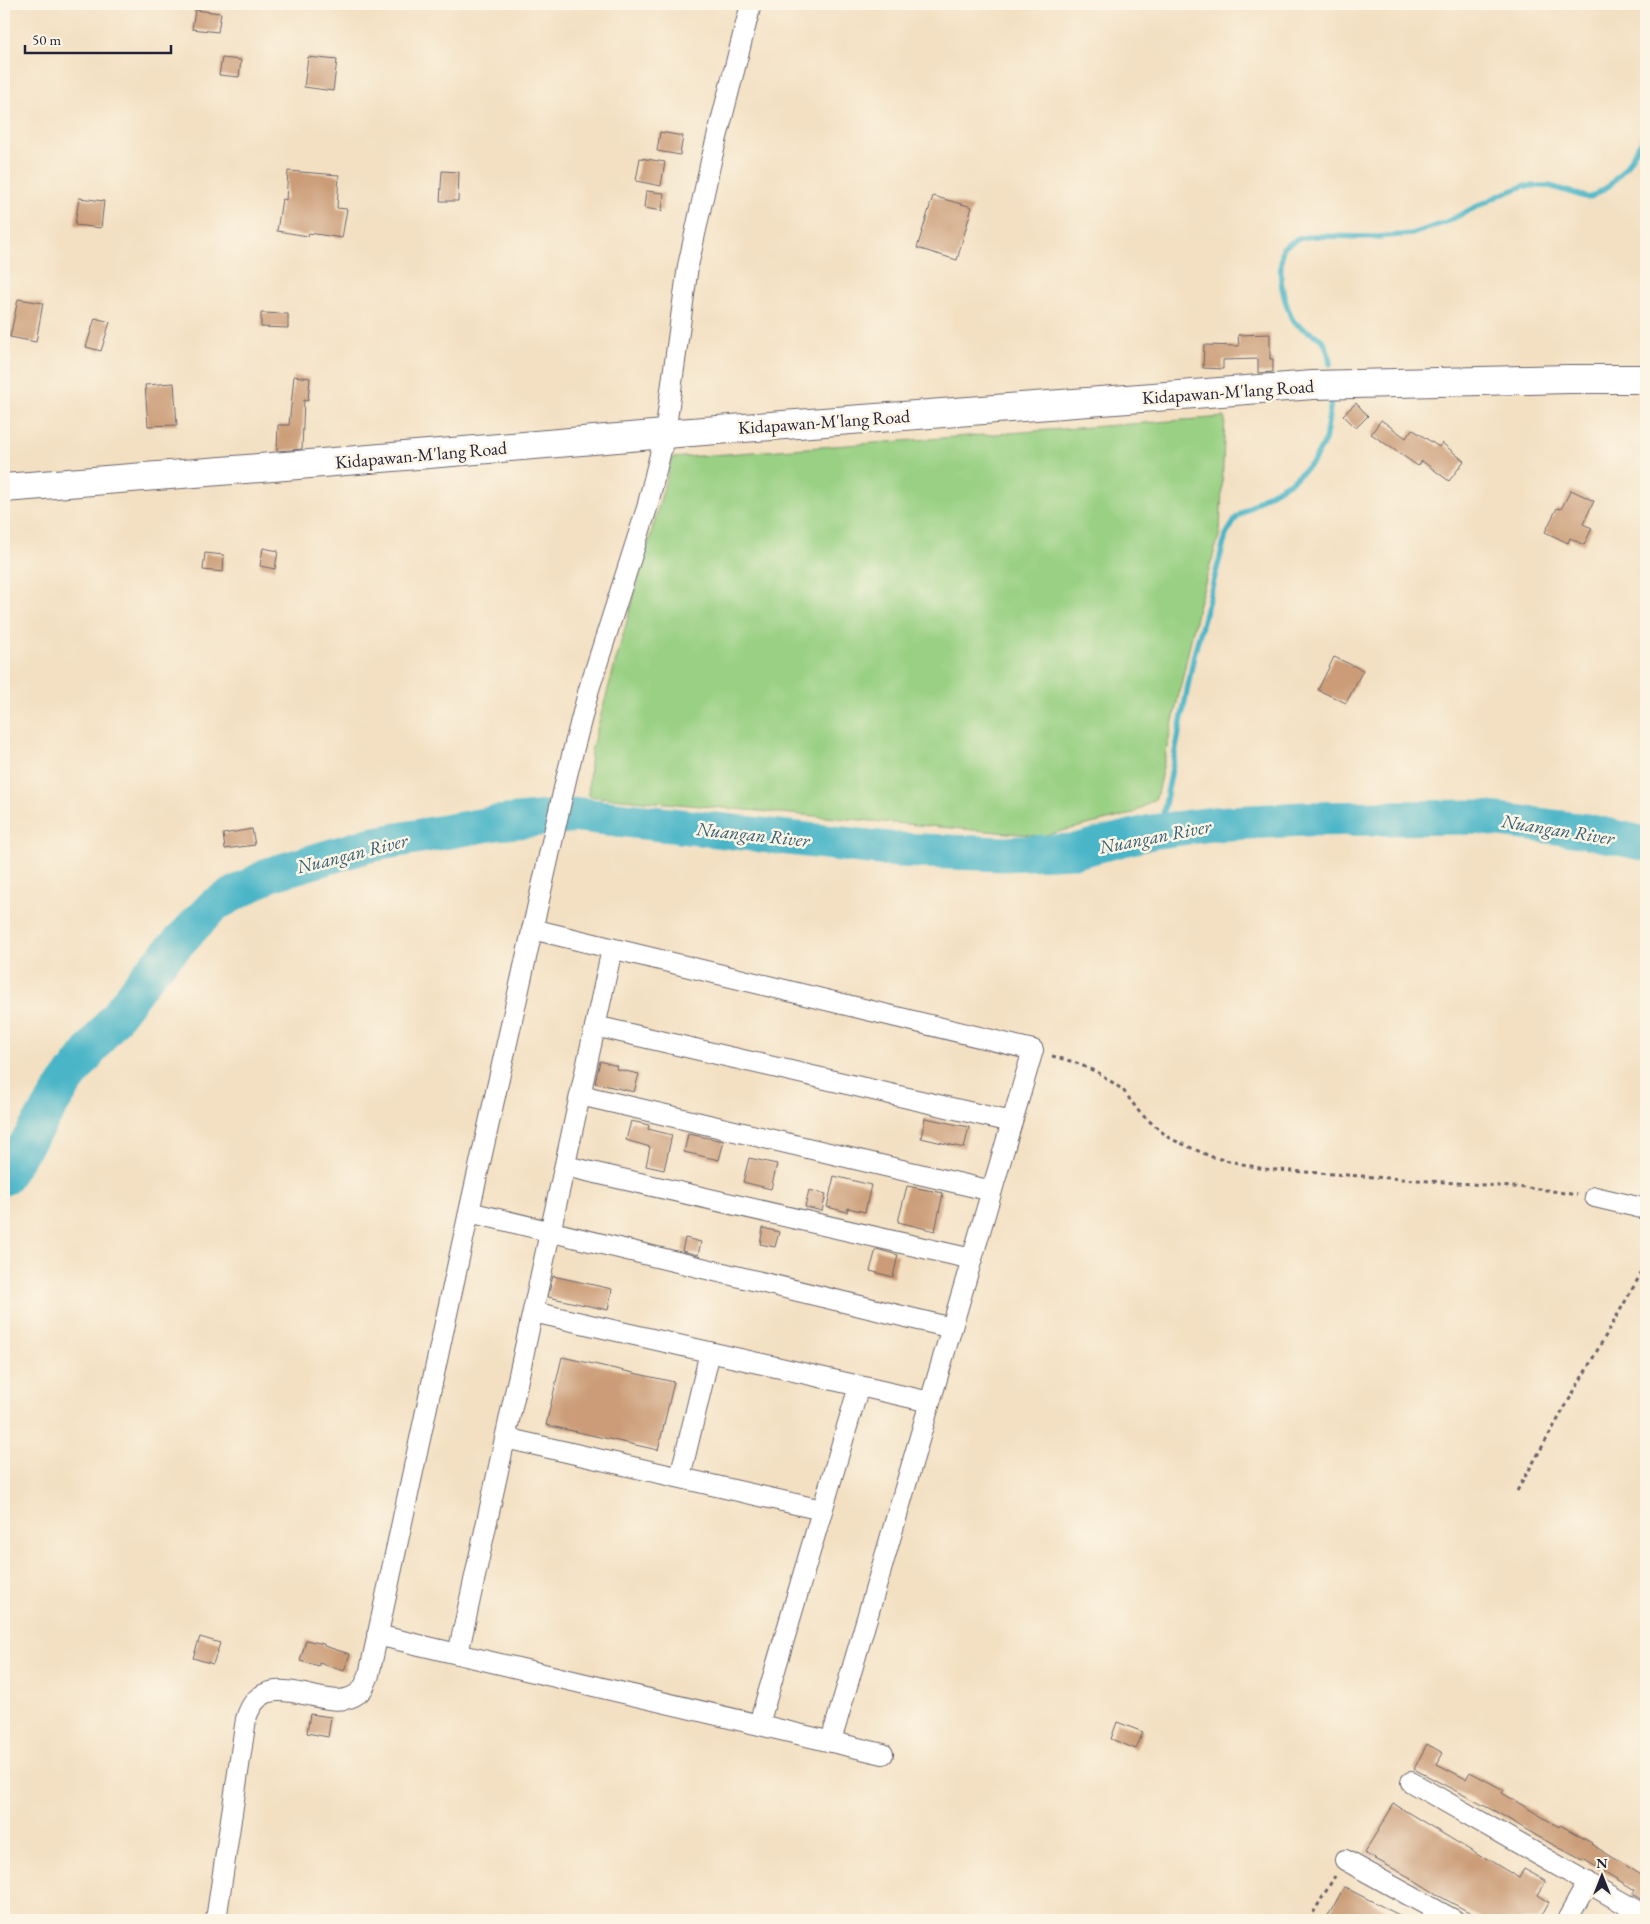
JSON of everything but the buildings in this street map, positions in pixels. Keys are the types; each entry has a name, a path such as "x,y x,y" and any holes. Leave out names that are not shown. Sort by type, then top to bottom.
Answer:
{"main road":[{"name":"Kidapawan-M'lang Road","path":"4,488 665,434 1313,385 1646,379"}],"street":[{"path":"216,1920 246,1719 250,1707 259,1696 274,1691 344,1699 357,1695 364,1688 369,1675 566,775 589,689 647,508 665,434 688,266 711,161 751,4"},
{"path":"532,929 1033,1050 831,1741"},
{"path":"458,1654 612,949"},
{"path":"595,1026 1012,1122"},
{"path":"580,1095 992,1191"},
{"path":"565,1166 972,1259"},
{"path":"1595,1197 1646,1209"},
{"path":"469,1212 550,1233 952,1328"},
{"path":"533,1312 930,1402"},
{"path":"680,1478 710,1352"},
{"path":"759,1724 859,1386"},
{"path":"505,1438 822,1510"},
{"path":"377,1635 883,1754"},
{"path":"1411,1782 1646,1916"},
{"path":"1345,1860 1454,1920"},
{"path":"1568,1920 1588,1882"}],"path":[{"path":"1033,1050 1074,1062 1099,1073 1123,1090 1140,1114 1168,1138 1212,1158 1264,1169 1540,1189 1595,1197"},
{"path":"1517,1491 1646,1265"},
{"path":"1309,1920 1345,1860"}],"green space":[{"path":"1225,417 1220,533 1199,603 1156,798 1132,814 1042,836 588,796 591,751 672,458"}],"waterway":[{"path":"1330,364 1323,341 1292,320 1285,301 1281,279 1283,248 1297,239 1312,236 1377,237 1412,234 1446,222 1500,195 1524,186 1550,186 1589,198 1609,186 1625,168 1646,134"},
{"path":"1151,832 1163,815 1194,655 1226,535 1237,517 1264,497 1292,481 1313,462 1325,441 1331,402"},
{"name":"Nuangan River","path":"4,1178 65,1084 149,973 214,905 271,874 369,845 496,823 580,815 897,850 1004,854 1075,851 1151,832 1213,824 1304,819 1475,817 1587,831 1646,844"}]}
